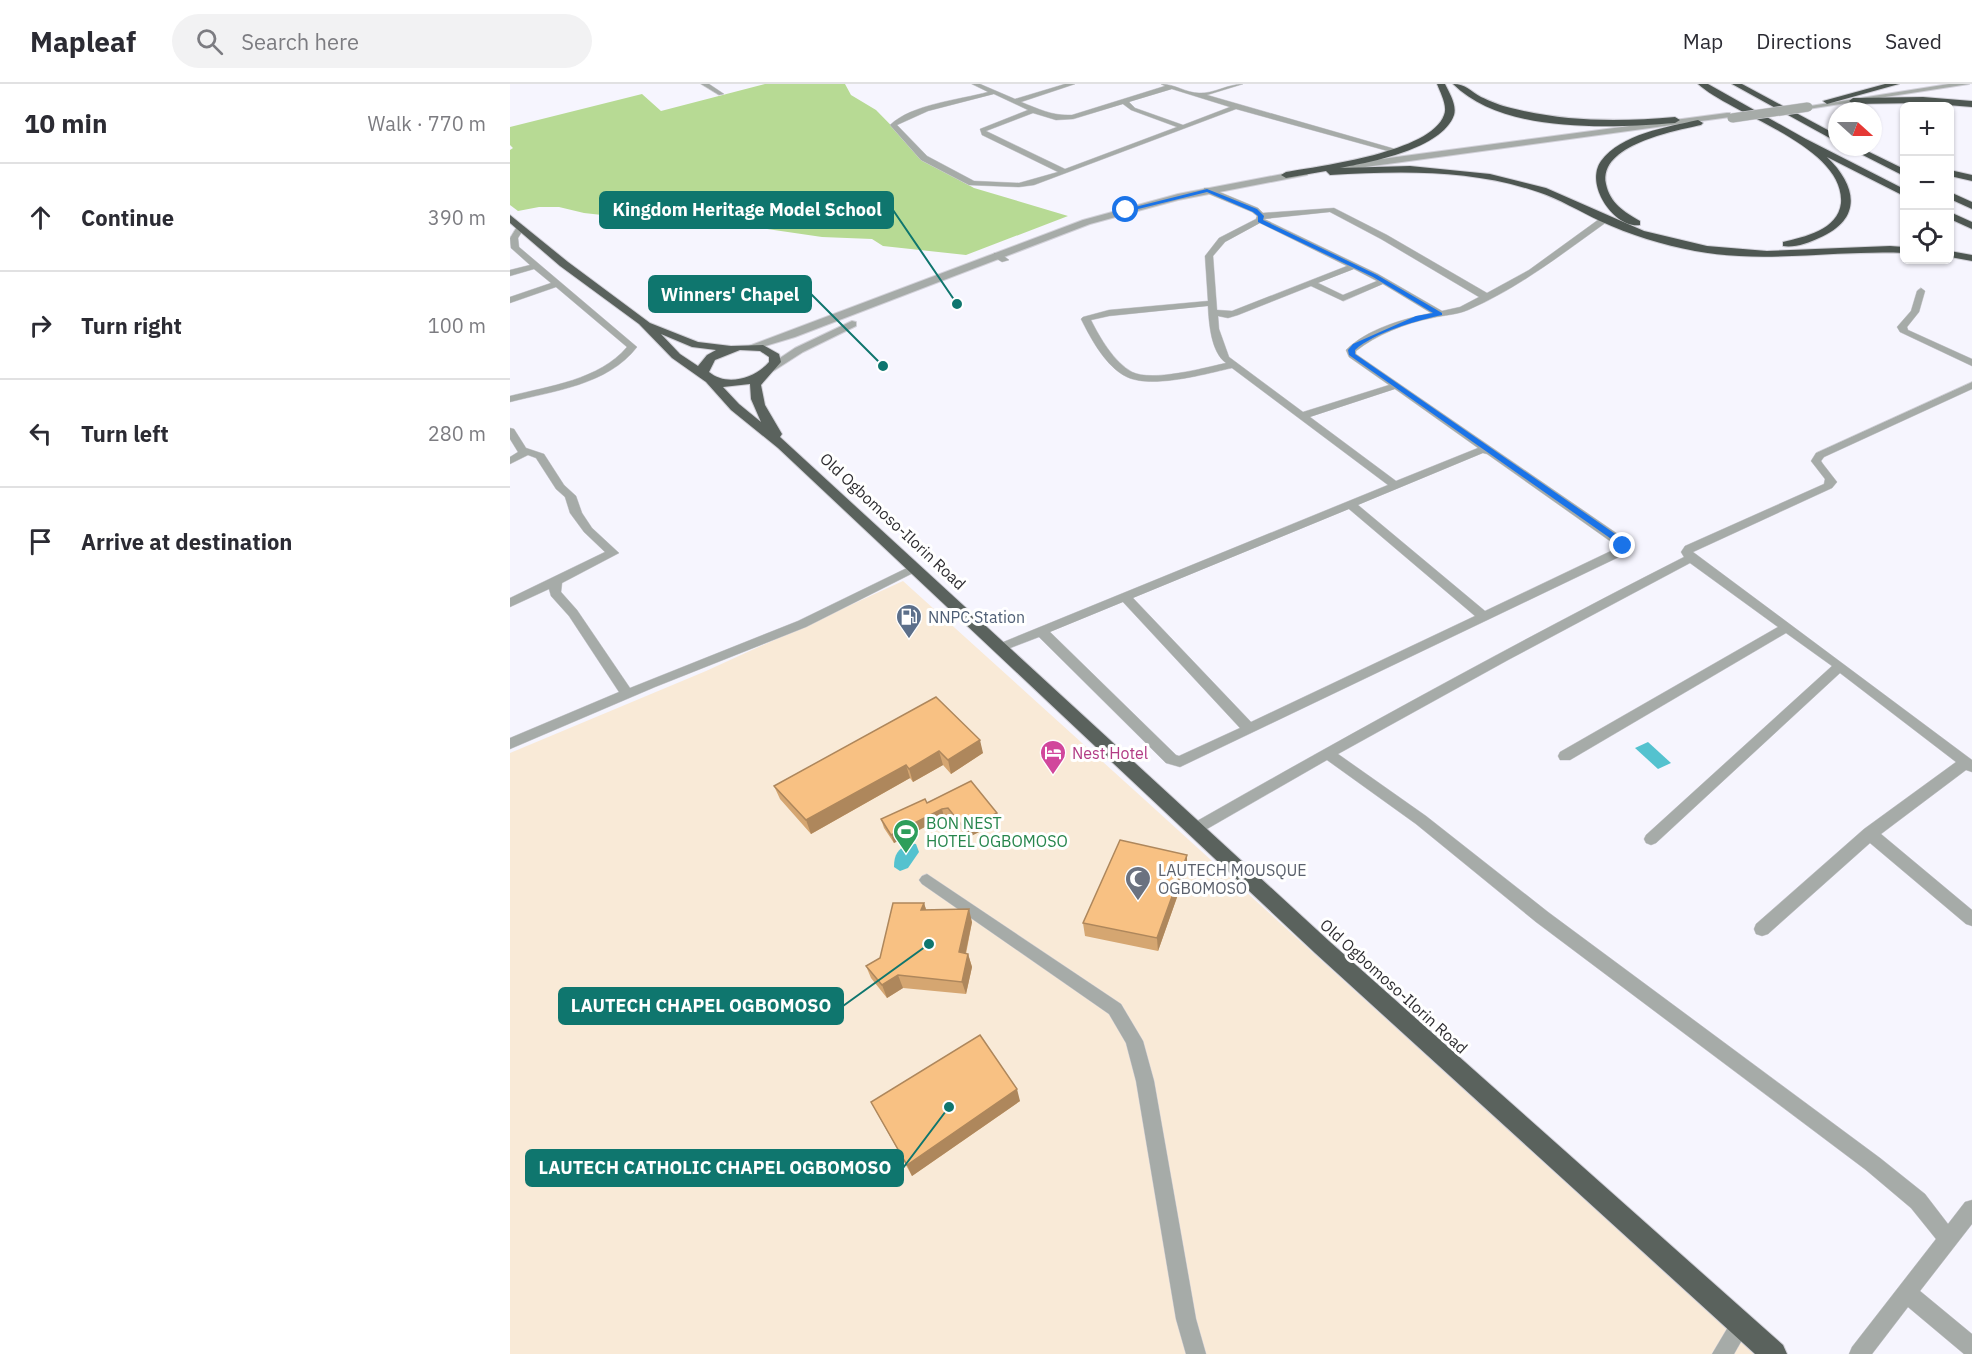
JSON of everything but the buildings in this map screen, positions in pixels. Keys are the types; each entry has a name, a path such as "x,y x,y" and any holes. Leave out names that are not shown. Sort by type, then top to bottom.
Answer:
{"highway":[{"path":"1286,176 1398,152 1429,137 1440,128 1448,116 1449,104 1441,84"},
{"path":"1456,84 1474,96 1499,107 1567,121 1632,124 1695,121"},
{"path":"1702,84 1803,141 1900,190"},
{"path":"1736,84 1828,134"},
{"path":"1827,101 1895,84"},
{"path":"1853,102 1923,100 1972,104"},
{"path":"1695,121 1635,140 1614,154 1601,169 1599,184 1606,199 1620,214 1651,229 1673,236 1718,245 1790,243 1826,233 1837,225 1842,216 1847,200 1845,190 1830,165 1803,141"},
{"path":"1882,154 1900,160"},
{"path":"1870,156 1900,171"},
{"path":"1330,172 1381,169 1425,170 1479,176 1540,189 1651,237 1719,251 1770,254 1849,248 1900,250"},
{"path":"1954,174 1972,178"},
{"path":"1954,197 1972,206"},
{"path":"1954,217 1972,226"},
{"path":"510,218 564,264 643,322 676,356 709,379 739,382 769,370"},
{"path":"1954,255 1972,258"},
{"path":"643,322 696,345 763,348 775,356 775,362 755,385 755,396 758,407 783,445"},
{"path":"746,347 728,350 708,360 703,366 703,372 735,407 783,445"},
{"name":"Old Ogbomoso-Ilorin Road","path":"783,445 1330,955 1774,1354"}],"street":[{"path":"704,84 721,94"},
{"path":"975,84 1033,109 1032,111"},
{"path":"1016,101 1072,84"},
{"path":"1201,95 1240,84"},
{"path":"1805,106 1940,84"},
{"path":"1853,102 1965,84"},
{"path":"1065,172 984,134 982,130 1032,111 1064,118 1125,102 1167,85 1214,101 1398,152"},
{"path":"1214,91 1214,101"},
{"path":"995,93 924,111 892,124 924,158 978,185 1031,183 1236,107"},
{"path":"1125,102 1133,109 1183,127"},
{"path":"1211,192 1330,172 1828,104"},
{"path":"746,347 829,322 1075,229 1211,192 1286,176 1695,121"},
{"path":"1211,192 1255,210 1260,218 1384,281 1440,314"},
{"path":"1396,486 1225,358 1217,343 1209,256 1222,240 1260,218 1331,210 1384,237 1483,294 1484,298"},
{"path":"1041,631 1172,759 1180,762 1617,553 1623,546 1611,535 1352,355 1351,350 1364,341 1419,317 1449,313 1484,298 1532,272 1605,219"},
{"path":"510,399 607,369 622,360 632,346 515,248 514,238 521,227"},
{"path":"769,370 792,354 837,331 1001,257"},
{"path":"510,273 534,266"},
{"path":"1231,364 1152,378 1131,376 1116,363 1086,319 1109,313 1213,308 1228,315 1354,266"},
{"path":"1311,283 1343,298 1384,281"},
{"path":"510,300 557,284"},
{"path":"1922,291 1915,312 1902,327 1905,332 1972,363"},
{"path":"1762,929 1810,882 1869,833 1969,764 1840,666 1691,558 1689,549 1828,486 1832,482 1830,477 1817,465 1816,461 1820,455 1972,385"},
{"path":"1301,416 1396,386"},
{"path":"510,431 522,450 540,456 560,487 570,496 576,513 588,530 613,553 510,603"},
{"path":"1000,648 1482,450 1489,451"},
{"path":"510,461 526,452"},
{"path":"1350,504 1483,616"},
{"path":"1195,829 1519,647 1691,558"},
{"path":"510,744 802,624 915,569"},
{"path":"556,581 555,593 573,613 627,694"},
{"path":"1125,597 1248,728"},
{"path":"1565,756 1787,627"},
{"path":"1652,840 1840,666"},
{"path":"1327,753 1421,820 1542,917 1873,1164 1918,1201 1948,1240"},
{"path":"1869,833 1972,919"},
{"path":"927,880 1115,1009 1134,1041 1145,1081 1186,1319 1196,1354"},
{"path":"1859,1354 1972,1209"},
{"path":"1906,1292 1972,1347"},
{"path":"1722,1354 1741,1324"}],"shaded area":[{"path":"903,581 1754,1354 510,1354 510,753 706,671"}],"green space":[{"path":"765,84 845,84 851,95 876,110 927,162 974,188 1068,216 966,255 883,246 872,239 822,237 693,218 638,219 584,213 559,207 539,207 518,211 510,205 510,150 513,148 510,145 510,127 642,94 661,111"}],"water":[{"path":"1648,742 1671,763 1658,769 1635,748"},
{"name":"BON NEST HOTEL OGBOMOSO","path":"908,843 916,844 919,852 908,868 900,871 894,867 895,859 899,850"}],"place":[{"name":"Kingdom Heritage Model School","path":"957,304"},
{"name":"Winners' Chapel","path":"883,366"},
{"name":"NNPC Station","path":"909,640"},
{"name":"Nest Hotel","path":"1053,776"},
{"name":"BON NEST HOTEL OGBOMOSO","path":"906,855"},
{"name":"LAUTECH MOUSQUE OGBOMOSO","path":"1138,902"},
{"name":"LAUTECH CHAPEL OGBOMOSO","path":"929,944"},
{"name":"LAUTECH CATHOLIC CHAPEL OGBOMOSO","path":"949,1107"}],"route":[{"path":"1126,210 1207,190 1255,210 1261,216 1260,220 1375,276 1440,314 1419,317 1373,337 1355,346 1351,350 1352,355 1621,542 1623,546"}]}
